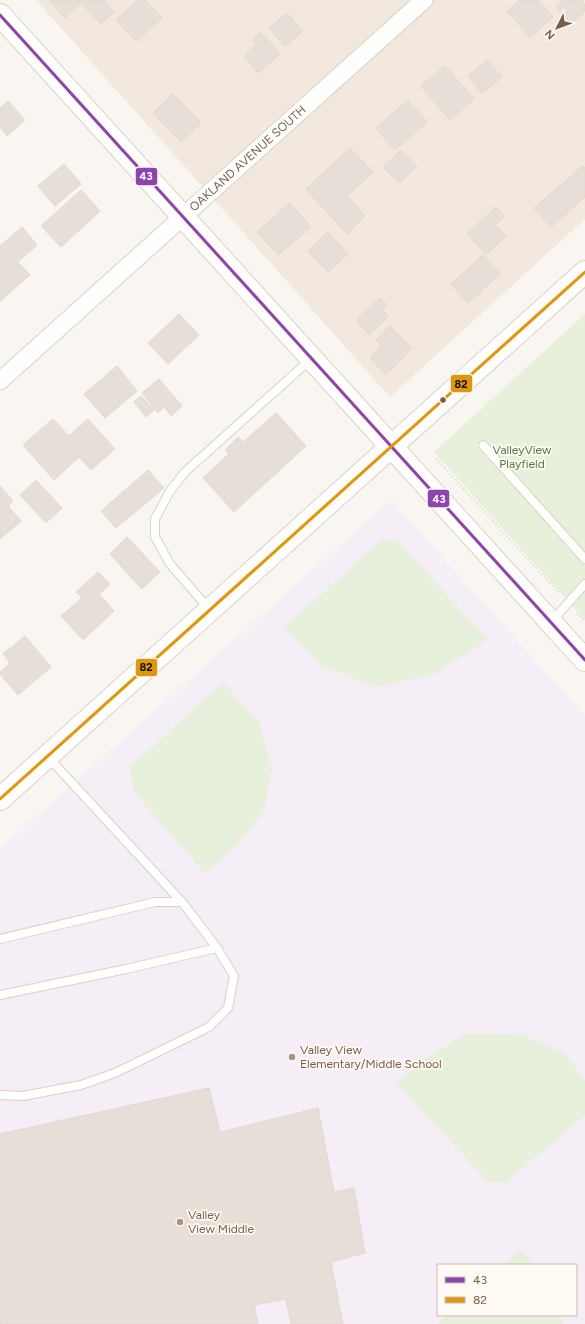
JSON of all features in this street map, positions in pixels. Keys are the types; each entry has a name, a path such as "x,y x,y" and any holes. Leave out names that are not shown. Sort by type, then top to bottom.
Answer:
{"street":[{"name":"OAKLAND AVENUE SOUTH","path":"0,381 424,0"},
{"path":"0,15 585,660"},
{"path":"0,799 585,272"}],"lane":[{"path":"210,610 170,564 155,537 155,519 170,491 185,472 312,358"},
{"path":"484,445 585,559"},
{"path":"551,622 585,584"},
{"path":"0,1095 23,1096 81,1085 115,1073 208,1027 228,1008 234,976 217,948 182,902 48,756"},
{"path":"0,939 155,902 182,902"},
{"path":"0,995 126,969 217,948"}],"path":[{"path":"436,459 585,621"}],"shaded area":[{"path":"36,0 585,0 585,219 390,397"},
{"name":"Valley View Elementary/Middle School","path":"391,500 585,716 585,1324 0,1324 0,849"}],"green space":[{"name":"ValleyView Playfield","path":"585,314 585,620 434,452"},
{"path":"381,540 396,540 488,639 435,674 376,687 322,666 284,628"},
{"path":"223,682 259,723 272,768 264,811 240,842 205,874 134,792 130,767"},
{"path":"467,1033 523,1035 564,1053 585,1080 585,1116 505,1183 488,1182 396,1083 421,1061"},
{"path":"521,1249 532,1264 504,1264"},
{"path":"447,1316 560,1316 563,1324 437,1324"}],"building":[{"path":"49,0 104,0 114,12 101,24 81,3 65,18"},
{"path":"138,0 145,0 162,18 136,41 116,20"},
{"path":"520,0 538,0 553,17 530,37 507,11"},
{"path":"563,0 581,0 585,5 585,11 572,24 556,7"},
{"path":"287,13 303,31 285,47 269,28"},
{"path":"261,32 280,54 258,73 244,56 256,45 252,40"},
{"path":"487,60 502,77 482,93 468,76"},
{"path":"445,66 474,99 450,120 421,86"},
{"path":"173,94 201,123 181,142 153,113"},
{"path":"408,100 427,122 395,150 376,128"},
{"path":"8,101 25,120 7,136 0,127 0,108"},
{"path":"350,148 373,172 347,196 365,216 347,234 306,189"},
{"path":"401,150 417,166 399,183 383,167"},
{"path":"64,164 81,184 55,206 38,186"},
{"path":"583,166 585,168 585,197 551,227 534,208"},
{"path":"81,190 100,211 61,247 41,226"},
{"path":"290,203 311,227 278,255 257,232"},
{"path":"496,207 505,216 495,225 506,236 486,255 467,234"},
{"path":"22,227 37,245 18,262 30,275 0,301 0,246"},
{"path":"328,232 348,254 328,272 308,251"},
{"path":"483,255 500,274 468,303 451,284"},
{"path":"380,298 387,305 382,309 388,317 369,335 356,320"},
{"path":"179,314 199,335 168,364 148,343"},
{"path":"390,326 412,349 386,375 370,357 381,346 376,340"},
{"path":"117,366 137,391 105,418 84,394"},
{"path":"159,379 182,406 171,416 164,407 158,413 142,393"},
{"path":"141,396 154,410 146,417 134,402"},
{"path":"276,413 306,446 234,512 203,478 229,454 225,450 238,437 243,442"},
{"path":"53,419 69,436 88,419 115,449 91,470 79,457 54,480 23,445"},
{"path":"148,470 164,488 116,528 101,511"},
{"path":"36,480 62,508 46,523 20,495"},
{"path":"0,486 13,501 8,506 21,521 0,539"},
{"path":"127,537 160,572 142,589 110,554"},
{"path":"98,572 110,584 99,594 114,611 83,640 61,616 82,598 76,592"},
{"path":"25,636 51,667 18,695 0,674 0,672 10,663 3,654"},
{"name":"Valley View Middle","path":"209,1088 220,1132 318,1108 334,1192 354,1188 365,1253 331,1262 343,1324 291,1324 286,1299 254,1305 258,1324 0,1324 0,1134"}],"transit line":[{"name":"43","path":"0,15 585,660"},
{"name":"82","path":"0,799 585,272"}],"place":[{"name":"Valley View Elementary/Middle School","path":"292,1057"},
{"name":"Valley View Middle","path":"180,1222"}]}
